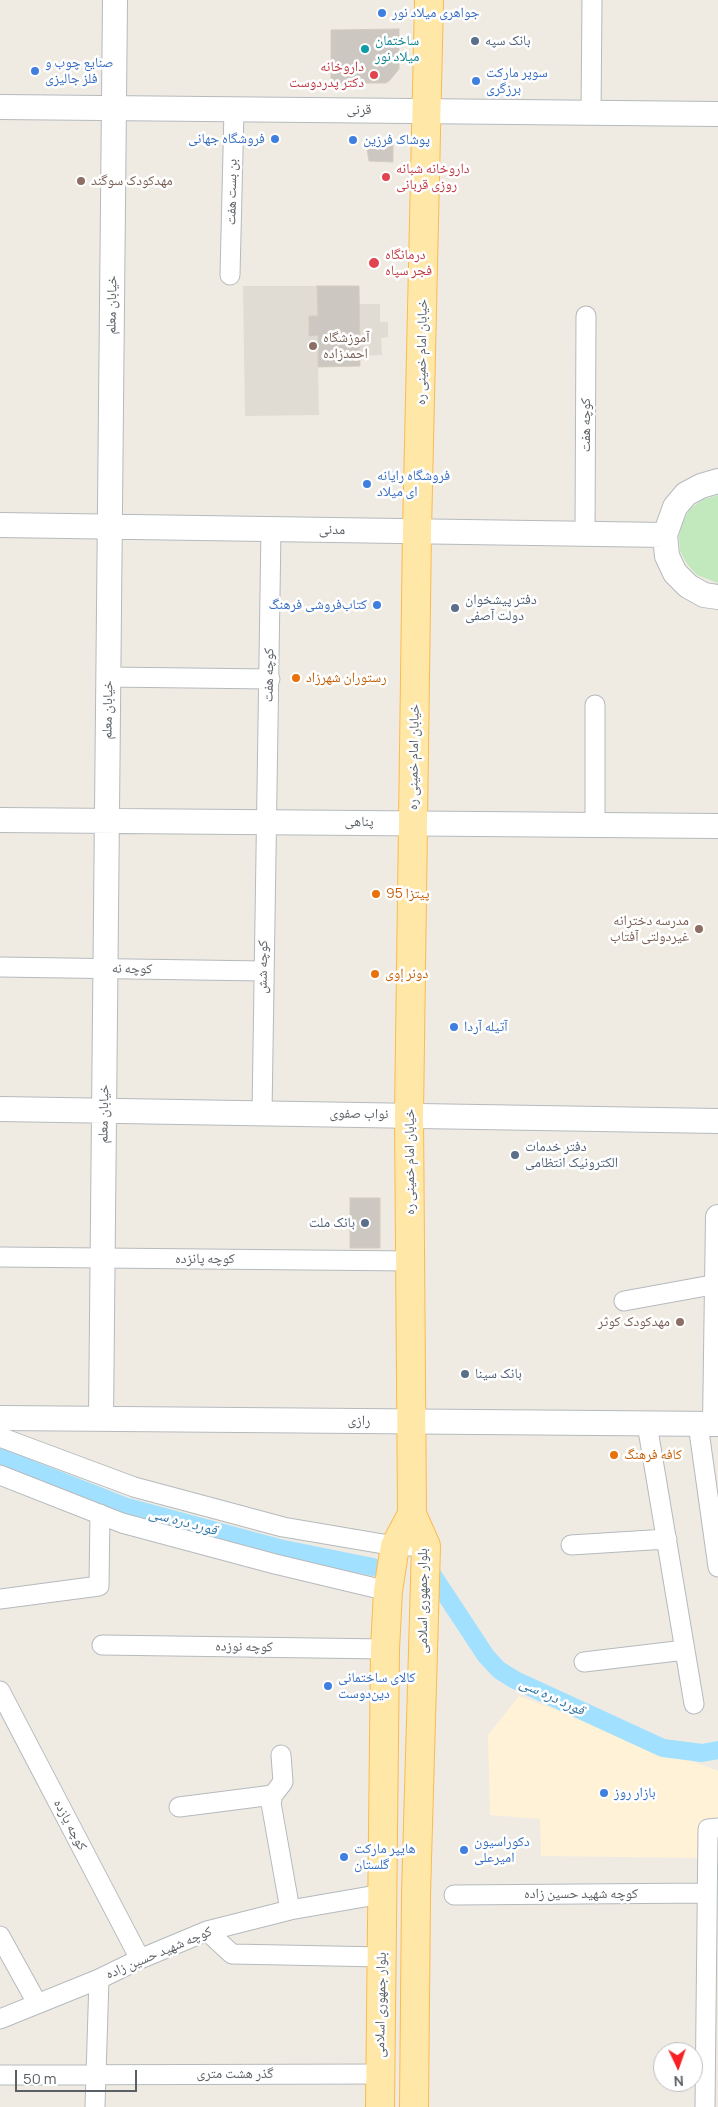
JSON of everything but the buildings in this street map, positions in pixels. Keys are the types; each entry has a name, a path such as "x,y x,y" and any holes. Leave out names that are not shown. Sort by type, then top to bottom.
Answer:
{"main road":[{"name":"خیابان امام خمینی ره","path":"412,1514 413,1422 409,1115 417,531 429,0"},
{"name":"بلوار جمهوری اسلامی","path":"380,2107 385,1649 388,1591 395,1546 412,1514"},
{"name":"بلوار جمهوری اسلامی","path":"412,1514 426,1546 416,1895 414,2107"}],"street":[{"name":"خیابان معلم","path":"101,1419 115,0"},
{"path":"591,114 592,0"},
{"name":"قرنی","path":"0,107 718,114"},
{"name":"بن بست هفت","path":"230,275 234,110"},
{"name":"کوچه هفت","path":"585,533 586,316"},
{"path":"718,481 701,486 686,494 675,507 665,534 667,556 675,573 688,586 704,595 718,597"},
{"name":"مدنی","path":"0,525 665,534"},
{"name":"کوچه هفت","path":"265,822 270,679 270,529"},
{"path":"108,677 270,679"},
{"path":"595,705 595,824"},
{"name":"پناهی","path":"0,820 718,826"},
{"name":"کوچه شش","path":"262,1113 265,822"},
{"name":"کوچه نه","path":"0,967 263,971"},
{"name":"نواب صفوی","path":"0,1109 718,1121"},
{"path":"718,1217 717,1284 710,1424 718,1567"},
{"name":"کوچه پانزده","path":"0,1257 410,1261"},
{"path":"624,1302 717,1284"},
{"name":"رازی","path":"0,1418 710,1424"},
{"path":"647,1424 694,1704"},
{"path":"0,1437 134,1487 284,1527 395,1546 426,1546"},
{"path":"0,1475 122,1523 275,1564 388,1591"},
{"path":"0,1599 99,1586 100,1514"},
{"path":"571,1545 667,1539"},
{"name":"کوچه نوزده","path":"102,1645 385,1649"},
{"path":"584,1662 685,1650"},
{"name":"کوچه یازده","path":"0,1691 140,1959"},
{"path":"281,1755 283,1782 273,1795 271,1803 290,1910"},
{"path":"179,1807 273,1795"},
{"path":"705,2107 712,1969 707,1893 713,1829"},
{"name":"کوچه شهید حسین زاده","path":"454,1895 707,1893"},
{"name":"کوچه شهید حسین زاده","path":"0,2019 99,1979 140,1959 207,1931 290,1910 382,1894"},
{"path":"207,1931 232,1954 382,1957"},
{"path":"0,1936 37,2003"},
{"path":"95,2107 99,1979"},
{"name":"گذر هشت متری","path":"0,2075 380,2074"}],"shaded area":[{"name":"آموزشگاه احمدزاده","path":"243,286 359,286 359,304 380,304 380,322 388,322 388,337 381,338 382,355 359,356 360,366 318,367 319,415 245,416"},
{"name":"بازار روز","path":"519,1696 718,1771 718,1823 703,1858 541,1856 540,1819 490,1815 488,1735"}],"green space":[{"path":"718,495 718,583 697,575 687,564 680,551 679,536 682,522 690,509 702,500"}],"waterway":[{"name":"قورد دره سی","path":"0,1457 127,1507 279,1548 373,1567"},
{"name":"قورد دره سی","path":"432,1574 486,1656 499,1670 515,1680 663,1748 702,1753 718,1750"}],"place":[{"name":"جواهری میلاد نور","path":"382,13"},
{"name":"بانک سپه","path":"475,41"},
{"name":"ساختمان میلاد نور","path":"365,49"},
{"name":"صنایع چوب و فلز جالیزی","path":"35,71"},
{"name":"داروخانه دکتر پدردوست","path":"374,75"},
{"name":"سوپر مارکت برزگری","path":"476,81"},
{"name":"فروشگاه جهانی","path":"275,139"},
{"name":"پوشاک فرزین","path":"353,140"},
{"name":"داروخانه شبانه روزی قربانی","path":"386,177"},
{"name":"مهدکودک سوگند","path":"81,181"},
{"name":"درمانگاه فجر سپاه","path":"374,263"},
{"name":"آموزشگاه احمدزاده","path":"313,346"},
{"name":"فروشگاه رایانه ای میلاد","path":"367,484"},
{"name":"کتاب‌فروشی فرهنگ","path":"377,605"},
{"name":"دفتر پیشخوان دولت آصفی","path":"455,608"},
{"name":"رستوران شهرزاد","path":"296,678"},
{"name":"پیتزا 95","path":"376,894"},
{"name":"مدرسه دخترانه غیردولتی آفتاب","path":"699,929"},
{"name":"دونر إوی","path":"375,974"},
{"name":"آتیله آردا","path":"454,1027"},
{"name":"دفتر خدمات الکترونیک انتظامی","path":"515,1155"},
{"name":"بانک ملت","path":"365,1223"},
{"name":"مهدکودک کوثر","path":"680,1322"},
{"name":"بانک سینا","path":"465,1374"},
{"name":"کافه فرهنگ","path":"614,1455"},
{"name":"کالای ساختمانی دین‌دوست","path":"328,1686"},
{"name":"بازار روز","path":"604,1793"},
{"name":"دکوراسیون امیرعلی","path":"464,1850"},
{"name":"هایپر مارکت گلستان","path":"344,1857"}]}
